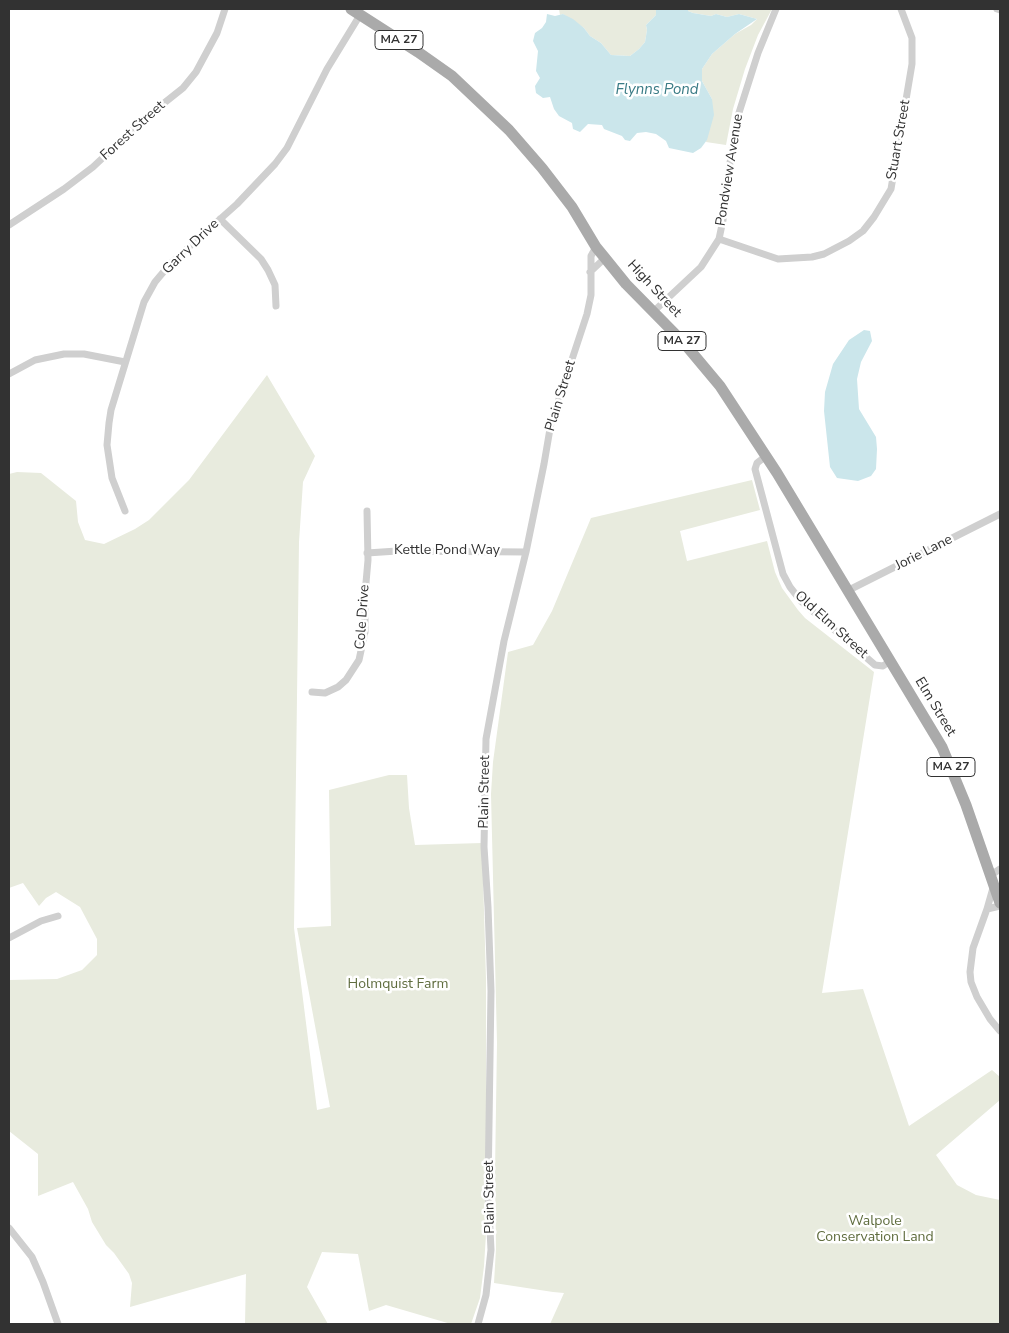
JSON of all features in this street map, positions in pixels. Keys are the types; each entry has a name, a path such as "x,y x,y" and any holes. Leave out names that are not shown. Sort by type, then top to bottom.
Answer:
{"main road":[{"name":"High Street","path":"355,12 452,76 490,111 542,168 572,207 596,247 626,284 684,343 720,386 766,456 878,642"},
{"name":"Elm Street","path":"878,642 942,747 995,876 1000,904"}],"street":[{"name":"Forest Street","path":"9,225 64,189 183,88 196,72 217,33 225,9"},
{"name":"Pondview Avenue","path":"653,312 701,267 719,239 724,220 737,118 758,54 776,9"},
{"name":"Stuart Street","path":"719,239 778,259 812,258 849,241 863,230 874,217 891,189 912,64 912,38 901,9"},
{"name":"Garry Drive","path":"125,511 112,478 107,445 111,410 142,310 154,282 266,175 287,148 355,12"},
{"path":"220,219 261,259 275,285 276,306"},
{"name":"Plain Street","path":"478,1324 486,1295 491,1250 488,1190 492,1012 484,847 485,750 504,642 526,552 551,423 587,314 591,295 591,256 596,247"},
{"path":"590,272 605,258"},
{"path":"9,374 35,360 64,354 84,354 125,362"},
{"name":"Old Elm Street","path":"766,456 757,463 755,469 783,574 790,587 801,601 875,665 884,666 890,661"},
{"name":"Cole Drive","path":"312,692 325,693 338,687 346,680 359,660 365,632 364,594 367,553 367,511"},
{"name":"Jorie Lane","path":"847,591 1000,514"},
{"name":"Kettle Pond Way","path":"367,553 397,551 526,552"},
{"path":"995,876 987,909 973,948 970,977 977,997 990,1019 1000,1031"},
{"path":"987,909 1000,904"},
{"path":"9,938 41,921 58,916"},
{"path":"9,1228 32,1257 58,1324"}],"green space":[{"path":"559,9 656,9 656,15 646,25 645,42 639,49 630,56 611,55 584,28 563,14 560,15"},
{"path":"688,9 772,9 758,35 745,69 733,109 726,145 706,142 712,99 702,81 702,69 712,54 735,34 751,25 757,19 739,14 727,17 716,14 711,16 693,13 688,11"},
{"name":"Holmquist Farm","path":"267,375 315,456 303,482 299,542 294,928 317,1110 330,1107 297,928 331,926 329,790 389,775 407,775 409,808 415,845 482,843 486,979 486,1234 480,1298 471,1324 451,1324 386,1305 369,1311 358,1254 322,1252 307,1287 328,1324 245,1324 246,1274 130,1307 132,1283 129,1274 106,1245 92,1222 88,1209 73,1182 38,1196 38,1154 9,1131 9,980 57,979 82,970 97,955 97,939 80,907 56,892 46,898 39,906 23,883 9,888 9,474 17,472 41,473 76,501 78,522 85,540 104,544 149,520 189,480"},
{"name":"Walpole Conservation Land","path":"752,480 760,510 680,531 687,561 767,541 775,572 782,588 798,610 805,618 874,672 822,993 863,989 909,1126 992,1070 1000,1077 1000,1100 936,1155 957,1185 976,1195 1000,1200 1000,1324 550,1324 564,1293 494,1283 496,1249 497,1043 491,794 493,762 508,652 533,645 552,611 591,518"}],"water":[{"name":"Flynns Pond","path":"656,9 688,9 688,11 693,13 711,16 716,14 727,17 739,14 757,19 735,34 712,54 702,69 702,81 712,99 714,115 707,140 701,148 693,153 669,148 666,141 656,134 646,132 637,133 630,141 604,129 602,125 588,124 580,132 573,129 572,123 559,116 554,109 550,97 543,98 536,93 535,86 540,78 536,71 538,51 533,41 535,33 546,22 547,14 555,16 563,14 573,19 590,36 601,43 611,55 630,56 645,42 646,25 656,15"},
{"path":"864,330 870,331 872,341 861,362 857,379 859,409 876,437 877,449 876,469 871,476 858,481 837,478 830,467 824,411 825,392 833,364 849,340"}]}
